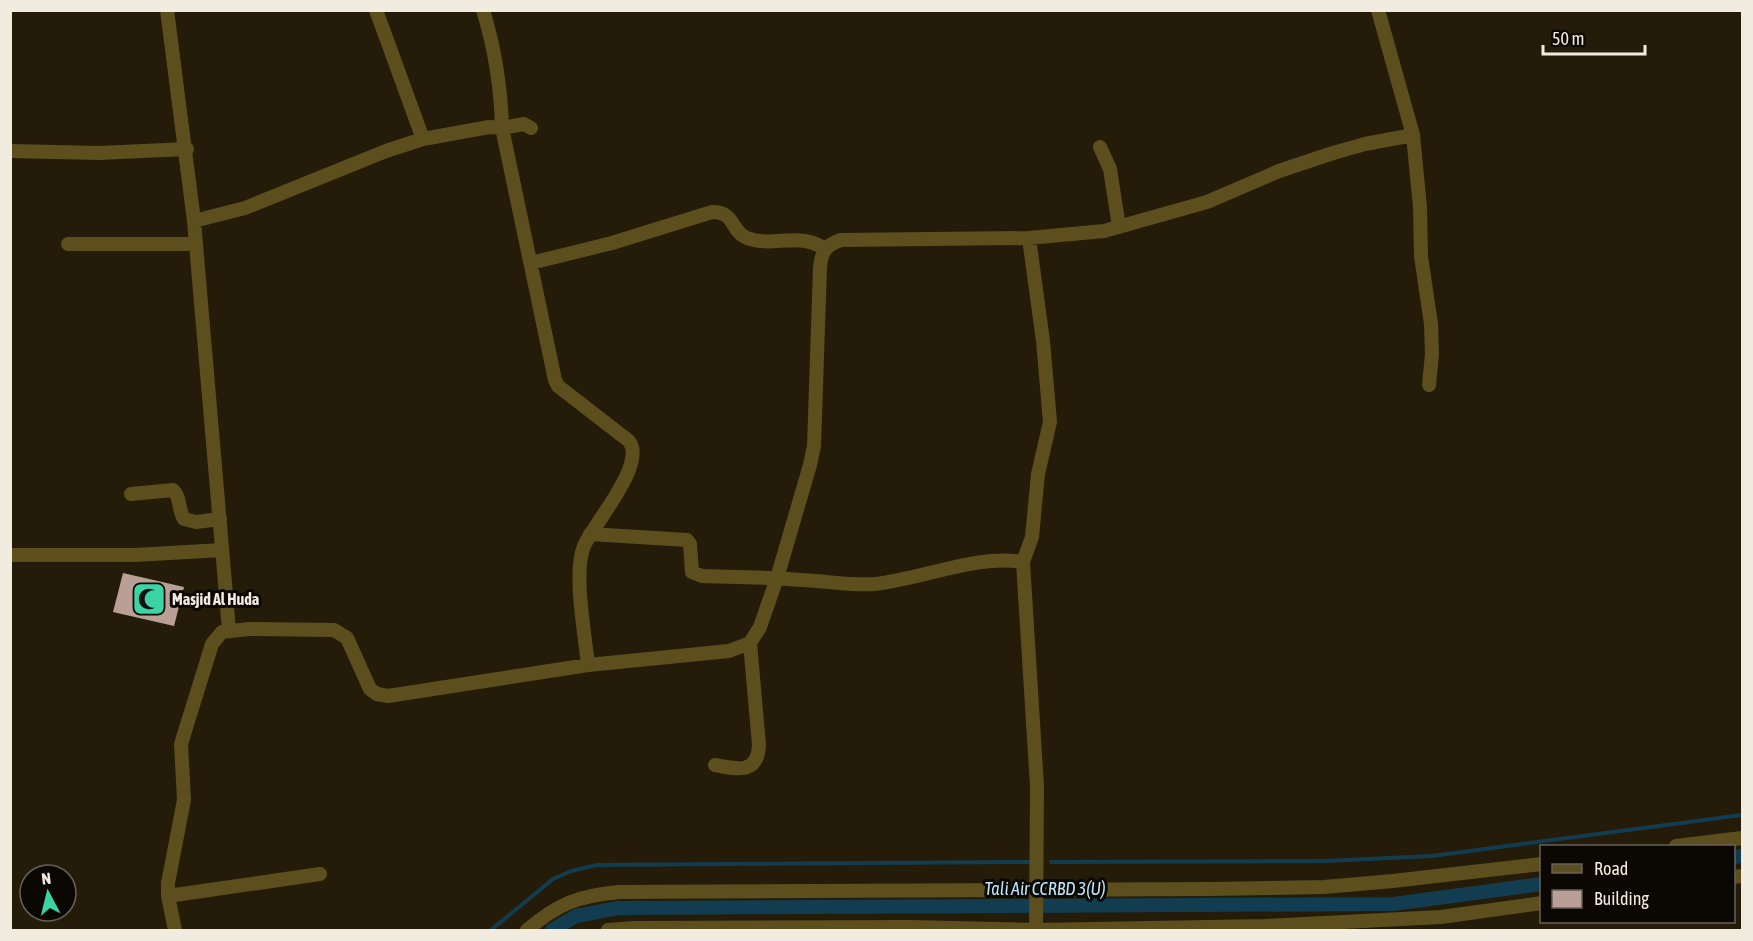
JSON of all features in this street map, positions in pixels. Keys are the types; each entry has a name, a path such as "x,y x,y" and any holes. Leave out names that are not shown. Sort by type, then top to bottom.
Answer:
{"street":[{"path":"167,10 187,149 229,630"},
{"path":"376,10 423,139"},
{"path":"483,10 501,92 502,128 555,380 558,386 629,441 633,447 634,457 619,492 590,534 581,555 579,572 588,665"},
{"path":"1378,10 1413,135 1420,207 1421,256 1431,324 1432,354 1429,385"},
{"path":"194,221 245,208 386,151 423,139 518,124 531,128"},
{"path":"715,765 744,768 750,766 758,758 759,745 750,643 760,627 777,578 814,446 820,268 821,257 825,249 841,240 1029,238 1090,233 1207,202 1279,171 1333,153 1413,135"},
{"path":"1100,147 1110,169 1119,227"},
{"path":"10,151 99,153 187,149"},
{"path":"531,263 612,243 712,212 722,212 729,216 737,231 747,238 804,240 814,242 825,249"},
{"path":"1029,238 1043,341 1050,422 1038,474 1032,537 1023,562 1037,786 1036,925"},
{"path":"68,243 195,244"},
{"path":"131,494 173,490 178,496 184,519 196,522 220,519"},
{"path":"590,534 682,539 690,544 692,572 695,575 875,584 987,562 1011,560 1023,562"},
{"path":"10,555 135,555 222,550"},
{"path":"176,930 168,896 168,883 184,800 181,744 212,644 218,635 229,630 333,630 347,638 370,689 377,694 388,696 588,665 729,651 750,643"},
{"path":"1684,845 1743,838"},
{"path":"527,930 573,900 591,895 620,892 1037,895 1324,887 1540,864"},
{"path":"168,896 320,874"},
{"path":"608,930 1388,921 1441,917 1540,903"}],"building":[{"name":"Masjid Al Huda","path":"123,573 184,587 174,626 113,612"}],"waterway":[{"path":"1051,862 1325,861 1432,856 1742,815"},
{"name":"Tali Air CCRBD 3(U)","path":"1735,857 1742,856"},
{"path":"491,930 553,879 571,871 597,865 1030,862"},
{"name":"Tali Air CCRBD 3(U)","path":"552,930 576,916 618,908 1393,904 1540,884"}],"place":[{"name":"Masjid Al Huda","path":"149,599"}]}
